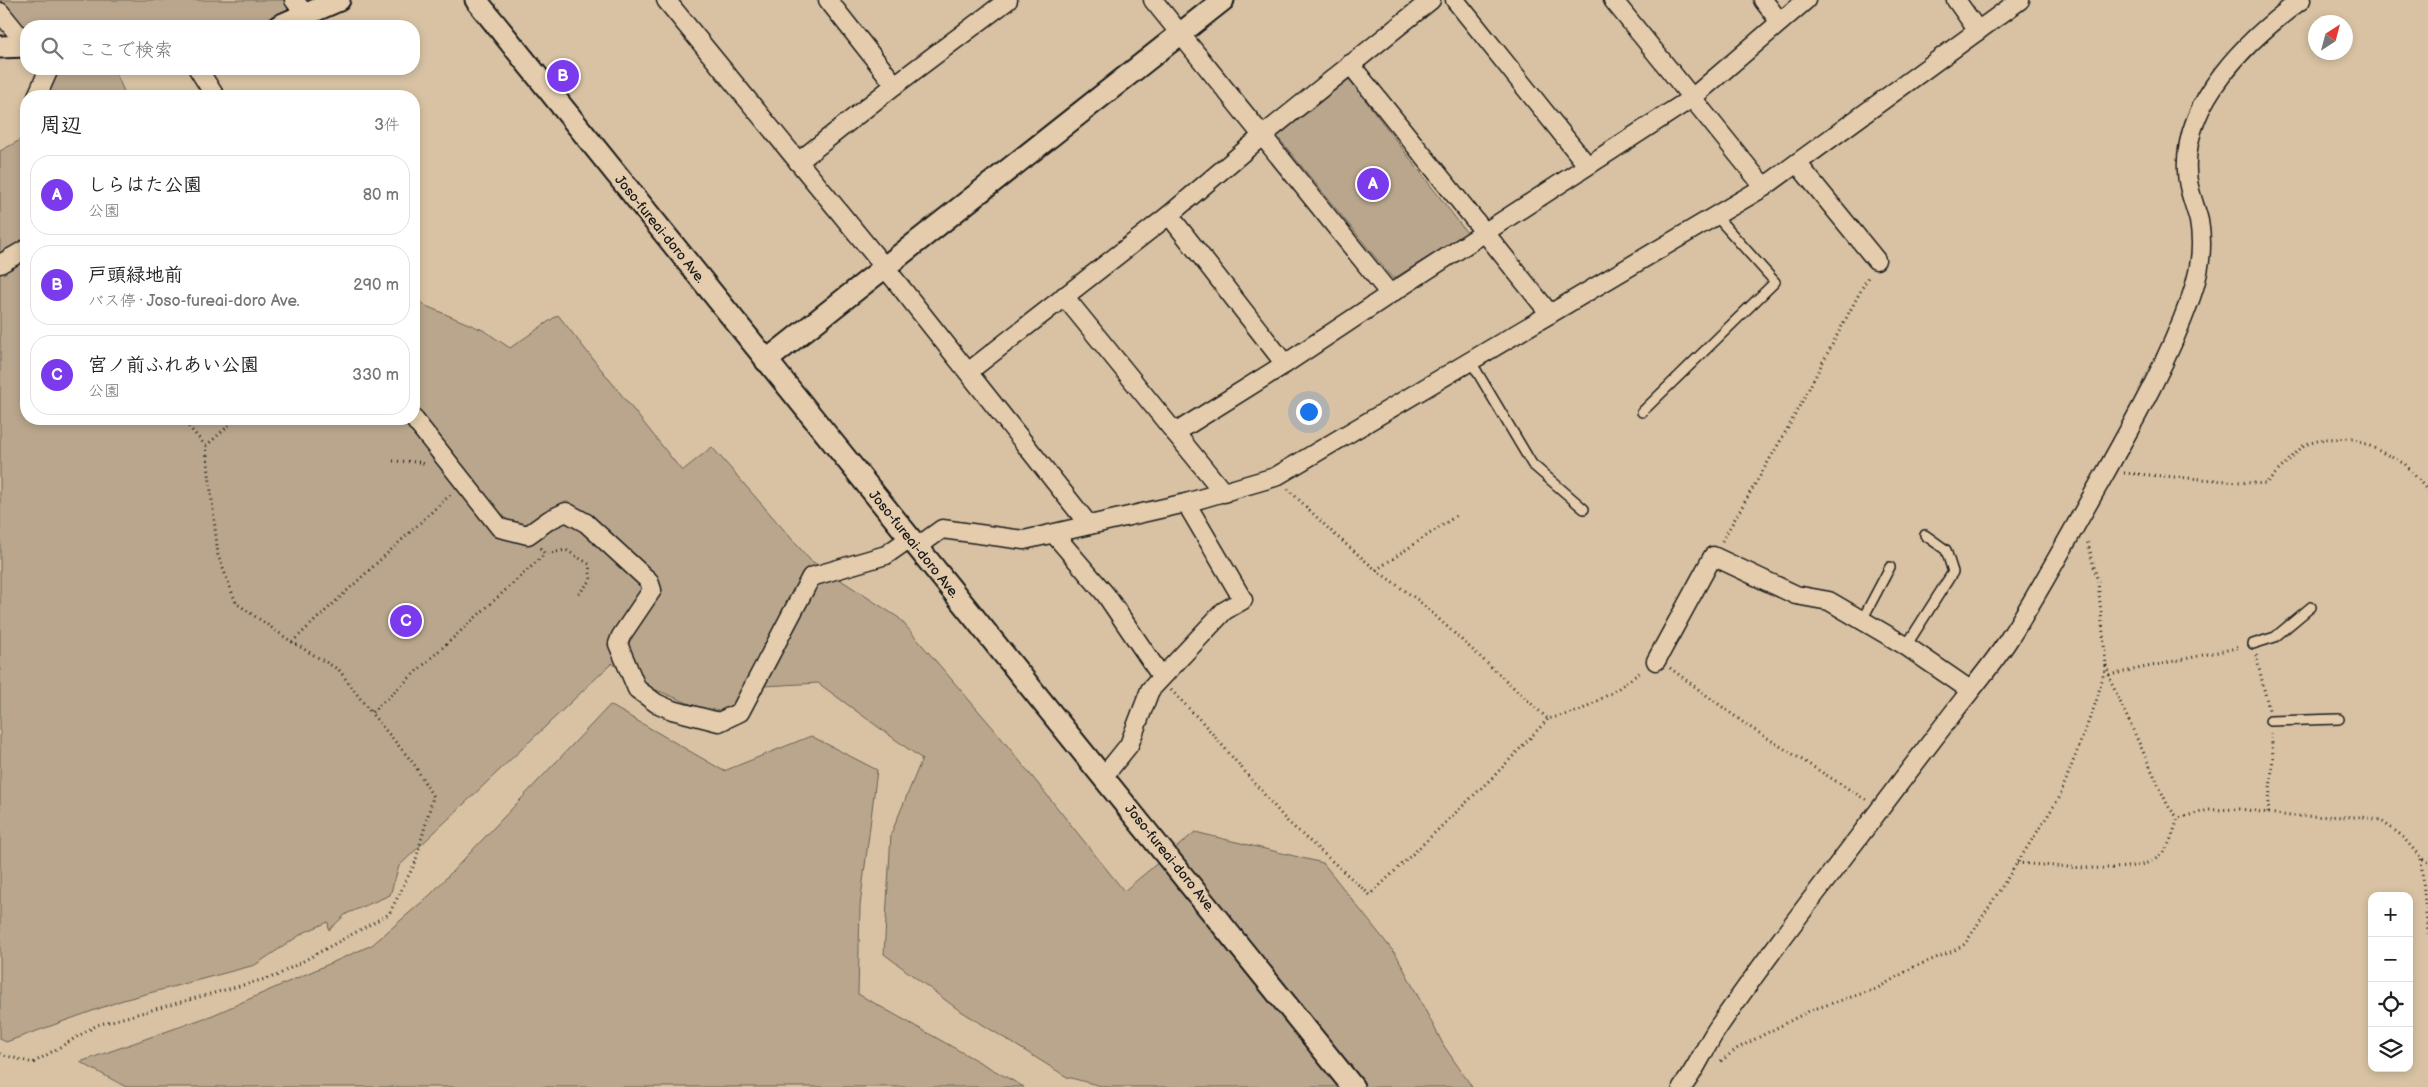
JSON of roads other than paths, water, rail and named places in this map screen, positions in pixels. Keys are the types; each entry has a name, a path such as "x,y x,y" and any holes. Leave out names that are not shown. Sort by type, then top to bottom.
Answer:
{"street":[{"path":"286,20 300,7 339,0"},
{"name":"Joso-fureai-doro Ave.","path":"476,0 1353,1087"},
{"path":"666,0 884,267 1089,526"},
{"path":"828,0 895,85"},
{"path":"1154,0 1390,294"},
{"path":"766,361 1182,35 1223,0"},
{"path":"968,372 1168,215 1350,64 1431,0"},
{"path":"1455,0 1587,166"},
{"path":"1613,0 1764,187"},
{"path":"1763,0 1780,22"},
{"path":"1175,433 1285,364 1485,231 1692,98 1806,0"},
{"path":"1956,0 1978,31"},
{"path":"419,425 500,528 528,534 549,520 566,512 575,515 649,581 652,590 621,636 618,644 628,672 638,689 656,703 672,710 719,722 740,712 811,577 886,555 942,529 1024,540 1186,503 1275,476 1764,187 2020,0"},
{"path":"1682,1087 1690,1078 1716,1029 1878,808 2008,642 2053,568 2165,363 2192,295 2201,262 2198,221 2186,172 2188,149 2196,120 2212,90 2231,65 2258,36 2301,0"},
{"path":"798,162 998,3"},
{"path":"0,12 20,37"},
{"path":"0,47 20,45"},
{"path":"1350,64 1550,314"},
{"path":"40,90 46,75"},
{"path":"202,75 210,90"},
{"path":"1797,163 1876,260"},
{"path":"1168,215 1285,364"},
{"path":"0,264 20,252"},
{"path":"1064,296 1224,493"},
{"path":"1104,776 1129,745 1150,690 1161,676 1224,611 1243,600 1186,503"},
{"path":"1054,534 1106,595 1161,676"},
{"path":"1656,661 1713,556 1796,596 1830,602 1906,646 1970,690"}],"lane":[{"path":"1642,412 1775,282 1716,216"},
{"path":"1470,360 1532,464 1584,509"},
{"path":"1906,646 1953,572 1946,550 1926,535"},
{"path":"1862,620 1890,567"},
{"path":"2253,644 2275,637 2311,606"},
{"path":"2270,721 2339,719"}],"place":[{"name":"戸頭緑地前","path":"563,76"},
{"name":"しらはた公園","path":"1373,184"},
{"name":"宮ノ前ふれあい公園","path":"406,621"}]}
